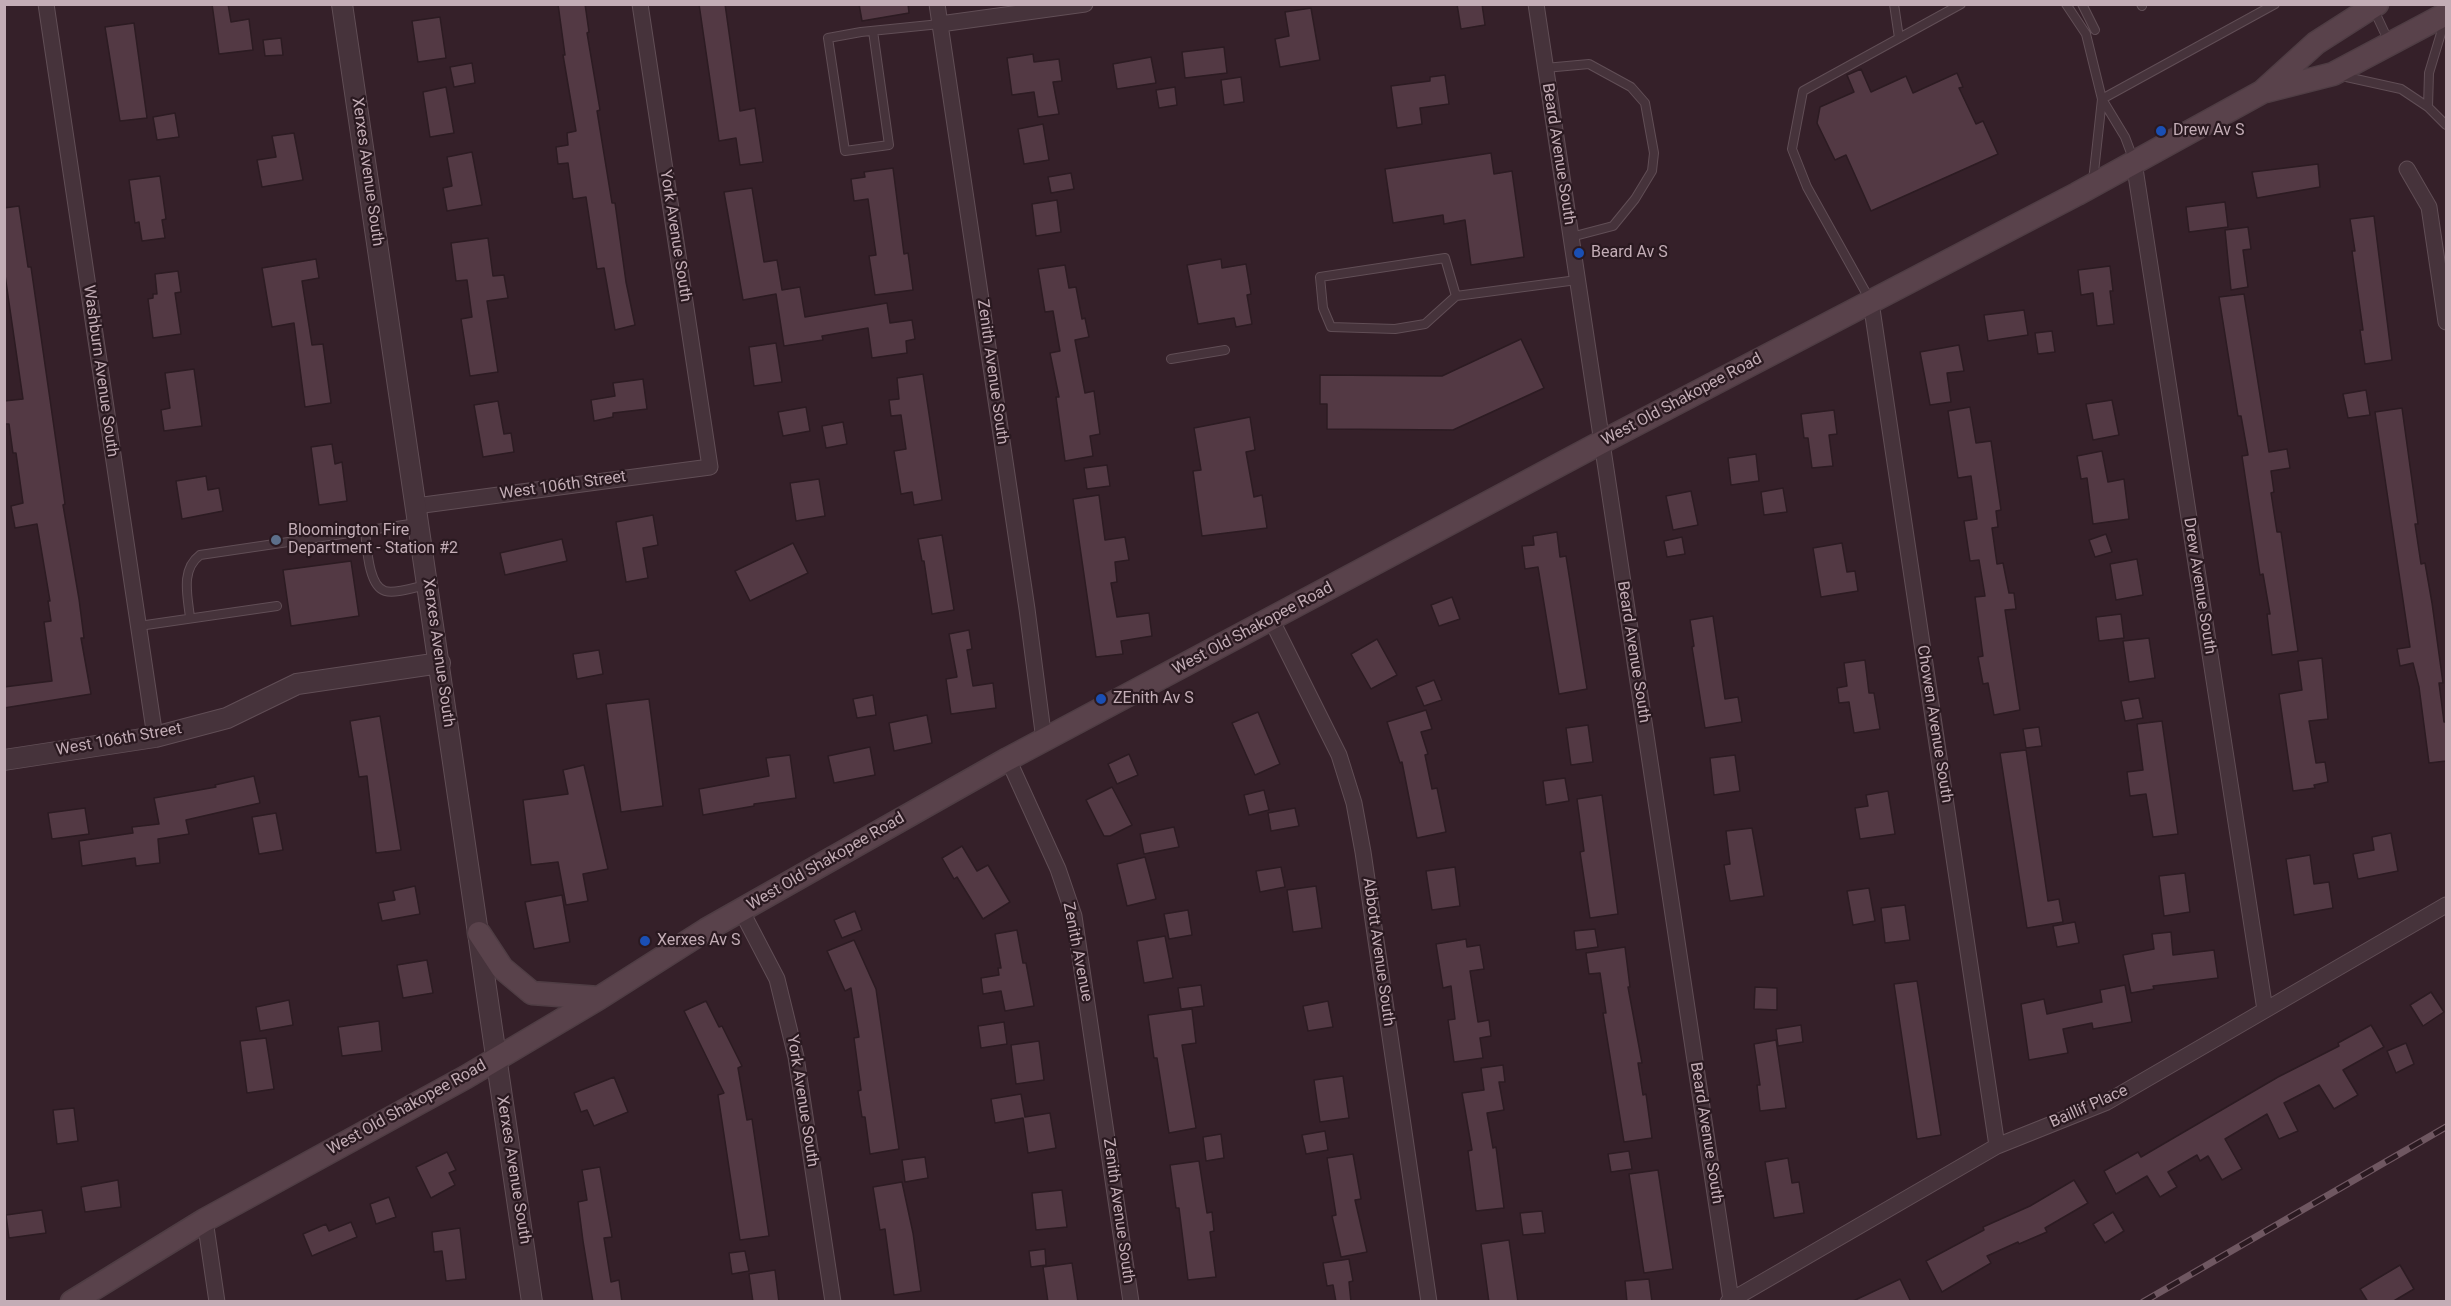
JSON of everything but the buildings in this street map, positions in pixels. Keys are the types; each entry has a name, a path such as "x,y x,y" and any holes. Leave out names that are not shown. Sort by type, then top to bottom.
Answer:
{"main road":[{"name":"West Old Shakopee Road","path":"72,1302 205,1220 496,1059 741,910 1008,759 1602,442 2093,185 2262,92 2316,43 2374,6"},
{"name":"West Old Shakopee Road","path":"2262,92 2333,74 2446,14"},
{"path":"479,933 502,968 532,993 599,998"}],"street":[{"name":"Washburn Avenue South","path":"46,4 155,737"},
{"name":"Xerxes Avenue South","path":"342,4 532,1302"},
{"name":"York Avenue South","path":"640,4 710,467"},
{"name":"Zenith Avenue South","path":"938,4 1044,740"},
{"path":"940,24 1085,4"},
{"name":"Beard Avenue South","path":"1536,4 1729,1301"},
{"name":"Drew Avenue South","path":"2134,162 2265,1010"},
{"path":"2407,169 2429,207 2446,322"},
{"name":"Chowen Avenue South","path":"1871,302 1997,1146"},
{"name":"West 106th Street","path":"418,514 710,467"},
{"name":"Abbott Avenue South","path":"1271,618 1339,755 1354,803 1430,1302"},
{"name":"West 106th Street","path":"4,760 155,737 227,717 297,684 440,663"},
{"name":"Zenith Avenue","path":"1008,759 1058,868 1074,916 1105,1120"},
{"name":"Baillif Place","path":"1729,1301 1997,1146 2107,1102 2446,905"},
{"name":"York Avenue South","path":"741,910 777,979 788,1018 833,1302"},
{"name":"Zenith Avenue South","path":"1105,1120 1131,1302"},
{"path":"205,1220 217,1302"}],"lane":[{"path":"1894,4 1899,38"},
{"path":"2066,4 2086,34 2102,99 2125,137 2134,162"},
{"path":"2082,4 2095,30"},
{"path":"2102,99 2275,4"},
{"path":"1871,302 1807,187 1792,149 1803,91 1960,5"},
{"path":"2374,6 2390,44"},
{"path":"2428,107 2429,73 2446,14"},
{"path":"873,31 889,145 845,152 828,38 873,31 940,24"},
{"path":"1545,68 1588,64 1631,87 1645,103 1654,153 1652,171 1635,200 1612,226 1571,237"},
{"path":"2333,74 2401,89 2428,107 2446,125"},
{"path":"2093,185 2102,99"},
{"path":"1456,296 1445,258 1320,277 1323,308 1331,327 1395,329 1425,324 1456,296 1577,280"},
{"path":"1172,359 1225,350"},
{"path":"189,618 186,579 193,561 200,555 365,531 418,514"},
{"path":"365,531 372,578 379,588 386,591 428,585"},
{"path":"139,626 277,606"}],"railway":[{"path":"2143,1302 2446,1127"}],"place":[{"name":"Drew Av S","path":"2161,131"},
{"name":"Beard Av S","path":"1579,253"},
{"name":"Bloomington Fire Department - Station #2","path":"276,540"},
{"name":"ZEnith Av S","path":"1101,699"},
{"name":"Xerxes Av S","path":"645,941"}]}
